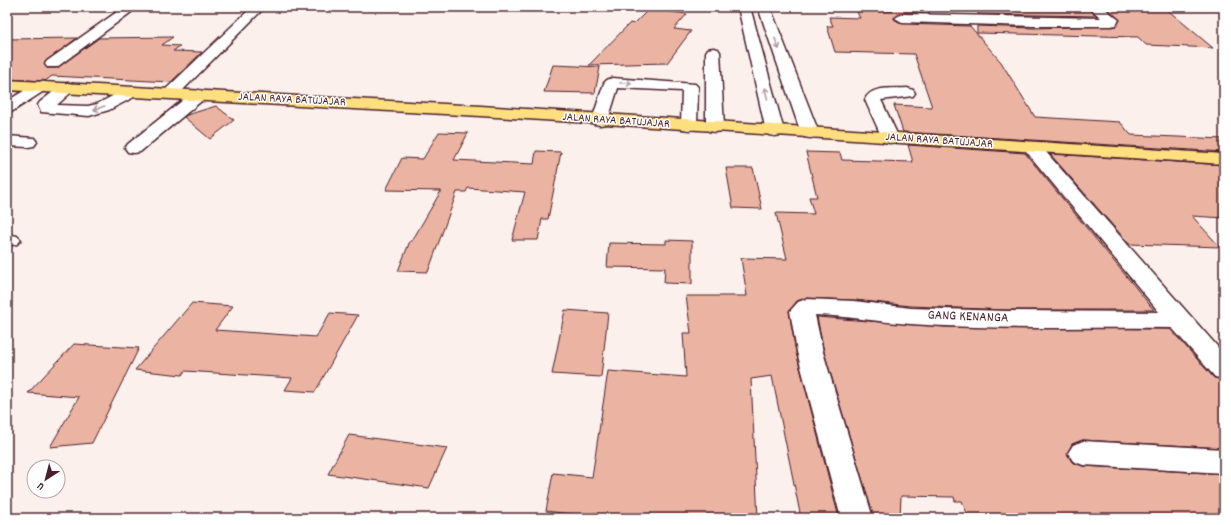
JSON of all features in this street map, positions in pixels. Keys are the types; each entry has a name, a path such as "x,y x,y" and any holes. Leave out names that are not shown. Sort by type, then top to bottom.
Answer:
{"highway":[{"name":"JALAN RAYA BATUJAJAR","path":"7,85 198,94 1224,159"}],"street":[{"path":"52,64 132,7"},
{"path":"171,93 259,7"},
{"path":"744,7 775,131"},
{"path":"764,7 810,133"},
{"path":"902,18 1033,22 1112,22 1112,20 1095,7"},
{"path":"713,52 715,127"},
{"path":"600,120 612,83 690,86 689,125"},
{"path":"7,108 42,86"},
{"path":"68,88 46,105 47,109 89,111 103,107 134,91"},
{"path":"890,138 873,100 874,97 880,94 907,93"},
{"path":"134,148 198,94"},
{"path":"7,141 28,142"},
{"path":"1032,147 1179,320 1219,359"},
{"name":"GANG KENANGA","path":"857,518 810,352 802,311 808,306 919,316 1006,319 1179,320"},
{"path":"1083,453 1224,460"}],"building":[{"path":"891,7 926,7 930,13 901,13 894,19 902,24 970,26 1001,62 1035,117 1120,122 1131,135 1224,139 1224,152 903,132 894,105 932,107 914,54 835,52 827,26 833,26 829,17 860,18 856,10 893,11"},
{"path":"978,7 1089,9 1097,16 978,14"},
{"path":"1105,7 1164,7 1213,48 1146,45 1138,37 977,33 977,26 1033,28 1116,26 1120,20"},
{"path":"649,9 687,14 674,29 691,31 667,63 589,65 630,23 634,24"},
{"path":"173,37 162,45 180,46 173,51 202,52 171,82 52,76 45,81 7,79 7,39 77,38 44,63 47,68 57,68 99,38"},
{"path":"553,65 600,67 595,93 544,92"},
{"path":"216,106 234,120 210,139 184,117 187,115"},
{"path":"439,132 468,133 454,160 534,164 536,151 561,152 548,219 542,219 538,240 512,240 525,192 468,188 466,192 457,192 428,272 398,271 410,241 412,241 441,191 386,190 402,158 423,159"},
{"path":"908,145 1025,153 1154,310 1006,310 911,306 854,300 805,298 797,301 789,311 796,352 839,518 801,518 772,376 751,379 758,518 602,518 546,511 553,473 592,477 608,371 686,377 683,333 691,333 686,296 747,296 741,258 787,259 776,213 814,214 809,197 817,197 806,152 840,153 842,160 913,162"},
{"path":"1050,154 1224,165 1224,218 1192,216 1220,247 1129,244"},
{"path":"726,168 753,168 762,209 733,208"},
{"path":"666,240 692,241 692,284 664,283 665,268 607,267 609,243 666,244"},
{"path":"192,303 233,306 215,330 316,337 330,313 358,315 315,392 285,390 292,378 185,371 182,375 135,370"},
{"path":"565,310 608,313 601,377 552,374"},
{"path":"817,317 944,327 1170,329 1214,378 1224,380 1224,448 1083,440 1072,444 1067,454 1072,462 1083,466 1224,474 1224,518 969,518 962,501 955,501 954,497 901,496 900,518 874,518 824,352"},
{"path":"74,344 139,348 92,443 50,447 79,397 28,393"},
{"path":"349,435 447,448 429,488 328,474"}]}
